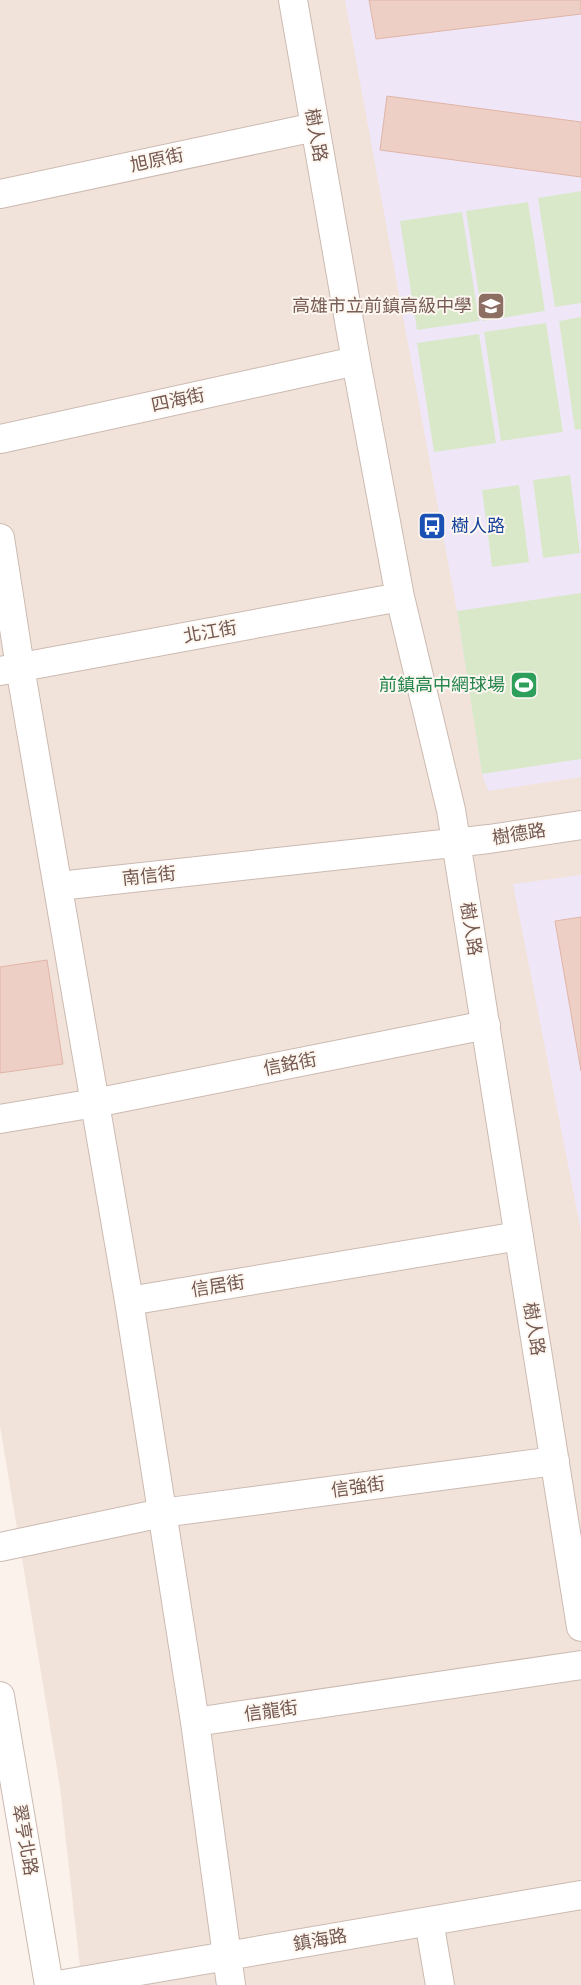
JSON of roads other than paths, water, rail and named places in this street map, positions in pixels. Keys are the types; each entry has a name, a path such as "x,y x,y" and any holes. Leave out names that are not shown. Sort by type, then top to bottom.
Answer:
{"street":[{"name":"樹人路","path":"293,0 356,361 400,596 457,842 581,1627"},
{"name":"旭原街","path":"0,194 315,127"},
{"name":"四海街","path":"0,439 356,361"},
{"path":"0,538 10,669 59,886 129,1301 195,1722 231,1985"},
{"name":"北江街","path":"10,669 400,596"},
{"name":"樹德路","path":"457,842 581,825"},
{"name":"南信街","path":"59,886 457,842"},
{"name":"信銘街","path":"0,1120 95,1103 486,1025"},
{"name":"信居街","path":"129,1301 519,1236"},
{"name":"信強街","path":"0,1547 162,1513 555,1461"},
{"name":"信龍街","path":"195,1722 581,1665"},
{"name":"翠亨北路","path":"0,1696 49,1985"},
{"name":"鎮海路","path":"58,1985 581,1895"},
{"path":"429,1921 440,1985"}],"place":[{"name":"高雄市立前鎮高級中學","path":"491,306"},
{"name":"樹人路","path":"432,526"},
{"name":"前鎮高中網球場","path":"524,685"}]}
